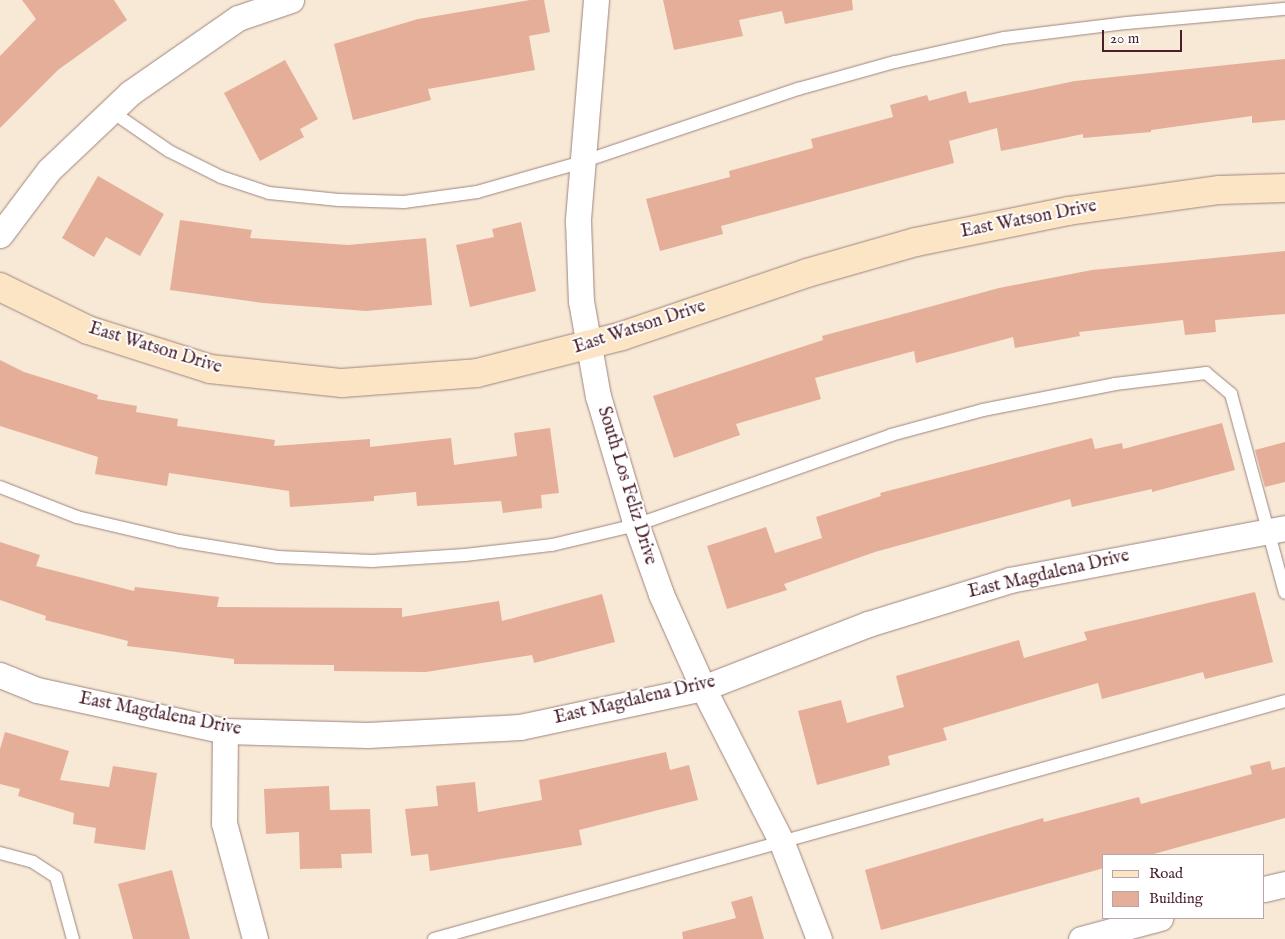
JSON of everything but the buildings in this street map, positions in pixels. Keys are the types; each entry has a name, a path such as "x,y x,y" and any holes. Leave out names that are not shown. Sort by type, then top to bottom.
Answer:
{"street":[{"path":"0,235 49,170 130,93 238,18 291,0"},
{"name":"South Los Feliz Drive","path":"596,0 578,222 581,301 600,404 636,525 660,594 703,688 782,843 819,939"},
{"name":"East Watson Drive","path":"0,287 88,330 210,369 342,383 478,372 589,346 807,273 916,242 1068,211 1220,190 1285,188"},
{"name":"East Magdalena Drive","path":"0,675 37,690 225,731 368,735 520,727 703,688 868,624 1010,580 1158,550 1277,530"},
{"path":"225,731 224,823 255,939"},
{"path":"1265,890 1285,884"},
{"path":"1082,939 1156,919"}],"lane":[{"path":"111,111 169,150 221,177 279,194 339,200 404,202 477,192 582,162 798,89 895,62 986,42 1127,23 1285,9"},
{"path":"0,487 77,517 178,541 278,556 372,561 465,555 552,545 636,525 891,435 983,410 1115,384 1206,373 1231,394 1277,530 1285,593"},
{"path":"434,939 1285,701"},
{"path":"0,853 33,862 56,877 73,939"}]}
